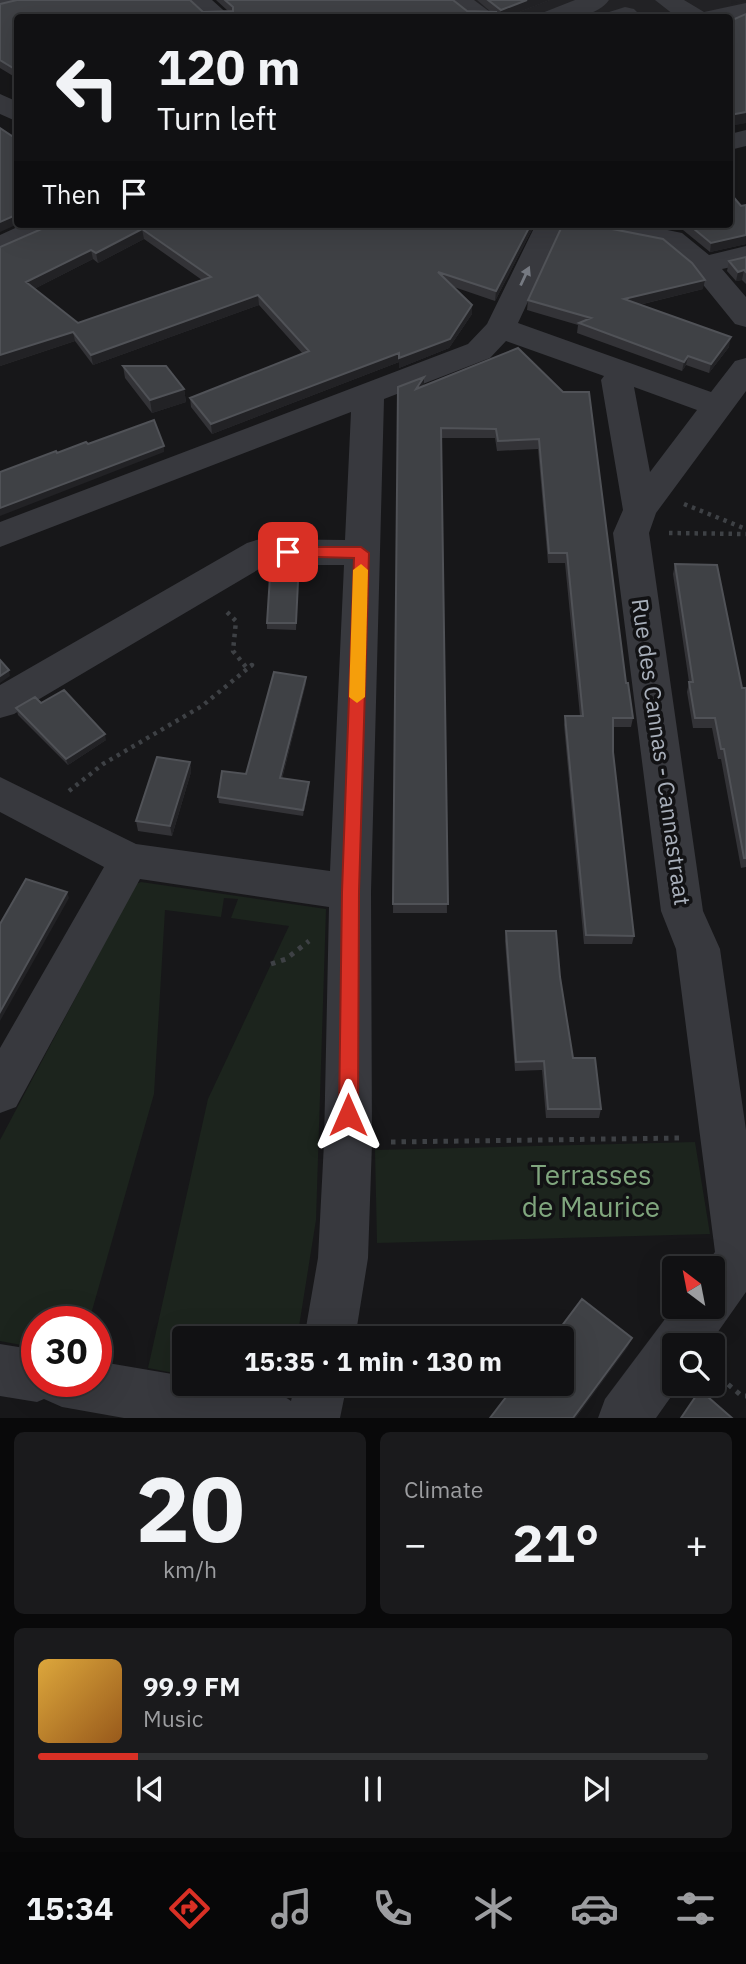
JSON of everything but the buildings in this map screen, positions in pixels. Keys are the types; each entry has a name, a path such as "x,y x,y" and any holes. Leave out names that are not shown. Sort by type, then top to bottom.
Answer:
{"street":[{"path":"0,5 14,0"},
{"path":"196,0 215,14"},
{"path":"457,0 480,14"},
{"path":"561,14 597,0"},
{"path":"667,0 690,14"},
{"path":"0,246 38,228"},
{"path":"0,535 324,409 368,396 479,351 500,328 548,228"},
{"path":"612,228 673,239 703,265 746,317"},
{"path":"703,265 746,255"},
{"path":"500,328 719,406"},
{"path":"659,515 719,406 746,368"},
{"name":"Rue des Cannas - Cannastraat","path":"623,372 617,380 659,515 631,533 682,911 698,949 723,1138 743,1262"},
{"path":"331,1326 343,1258 348,1143 350,892 368,396"},
{"path":"0,703 260,552 361,553"},
{"path":"0,793 129,860 350,892"},
{"path":"0,1092 129,860"},
{"path":"725,1282 743,1262"},
{"path":"624,1418 662,1366"},
{"path":"0,1370 21,1373"},
{"path":"112,1390 272,1418"},
{"path":"314,1418 319,1396"}],"path":[{"path":"659,515 746,532"},
{"path":"659,515 746,532"},
{"path":"65,794 106,763 232,687 252,665 246,667 233,652 236,621 219,604"},
{"path":"271,964 286,959 314,938"},
{"path":"348,1143 723,1138"},
{"path":"725,1382 742,1396 746,1396"}],"shaded area":[{"path":"467,0 746,0 746,123 733,125 733,14 459,14"}],"green space":[{"path":"141,882 326,909 316,1220 299,1326 172,1326 172,1373 148,1368 208,1099 289,926 231,918 238,899 224,898 221,917 165,910 154,1094 93,1306 21,1306 21,1345 0,1341 0,1140 136,884"},
{"name":"Terrasses de Maurice","path":"695,1142 710,1234 377,1243 375,1150"}],"slow traffic":[{"path":"357,697 361,570"}],"route":[{"path":"288,552 361,553 350,892 348,1115"}]}
